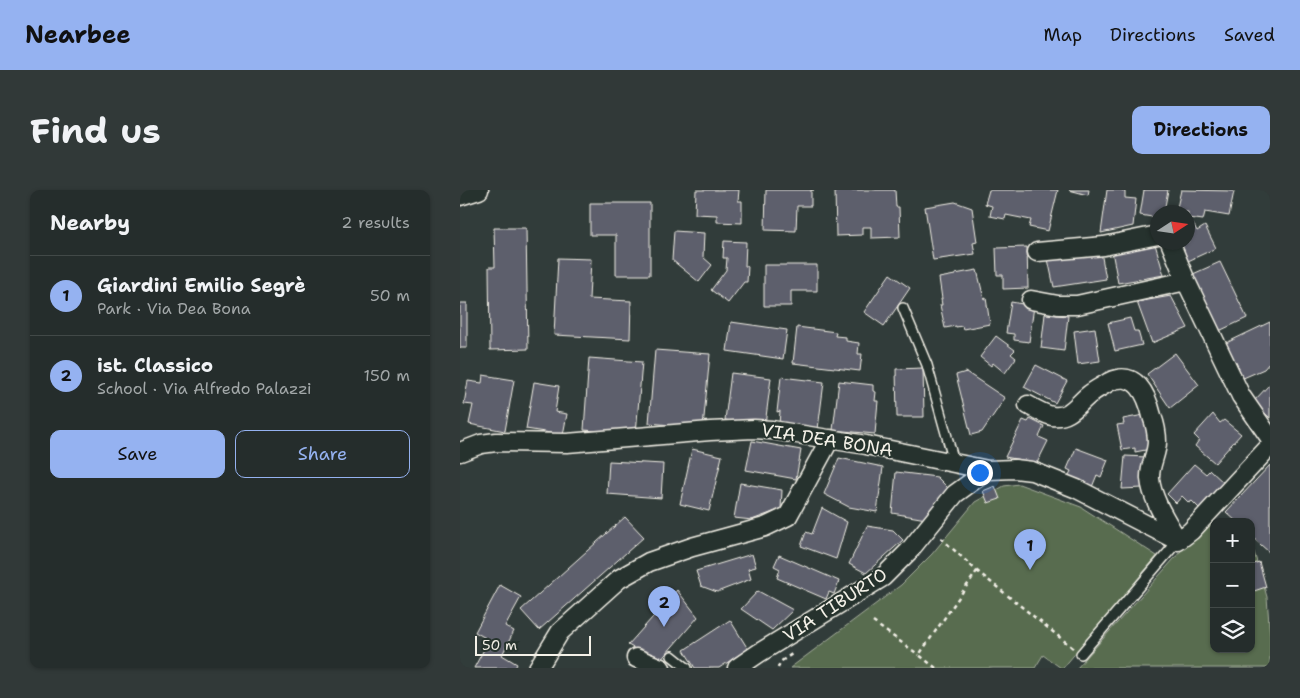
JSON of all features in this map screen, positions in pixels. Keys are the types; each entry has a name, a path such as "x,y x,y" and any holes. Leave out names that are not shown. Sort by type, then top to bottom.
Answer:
{"street":[{"path":"460,196 479,190"},
{"path":"1037,252 1104,246 1150,237"},
{"path":"1173,250 1186,281 1242,396 1270,438"},
{"path":"1031,300 1058,305 1077,305 1186,281"},
{"path":"1028,405 1050,415 1061,416 1073,410 1089,395 1111,381 1126,379 1137,384 1142,389 1149,404 1157,440 1150,483 1159,506 1178,541 1195,527 1270,446"},
{"name":"VIA DEA BONA","path":"460,452 481,444 496,442 578,443 710,430 764,429 866,445 988,470 1015,469 1035,472 1077,489 1178,541"},
{"path":"538,668 560,632 618,579 649,562 692,547 765,527 788,516 830,439"},
{"name":"VIA TIBURTO","path":"737,668 884,577 909,551 955,494 988,470"},
{"path":"636,658 666,662"}],"lane":[{"path":"903,308 927,365 954,462"},
{"path":"1081,654 1178,541"},
{"path":"666,662 687,668"}],"path":[{"path":"941,538 977,571 1081,654"},
{"path":"919,655 977,571"},
{"path":"874,622 936,668"}],"green space":[{"path":"1019,484 1081,507 1157,556 1063,668 1043,655 1035,668 790,668 901,585 932,554 975,502 1004,486"},
{"path":"1210,525 1210,653 1255,653 1255,555 1267,597 1270,668 1077,668 1189,542"}],"building":[{"path":"696,190 739,190 738,201 742,201 742,223 717,222 717,215 695,214"},
{"path":"766,190 811,190 811,206 797,206 796,231 765,230"},
{"path":"835,190 895,190 896,207 899,207 900,237 871,238 871,227 862,227 862,235 836,236"},
{"path":"989,190 1058,190 1048,231 1029,227 1031,220 1006,215 1005,219 990,216 992,206 985,204"},
{"path":"1069,190 1089,190 1088,195"},
{"path":"1107,190 1121,190 1125,192 1125,198 1136,199 1133,226 1101,233"},
{"path":"1144,190 1168,190 1165,205 1150,205 1150,217 1140,215"},
{"path":"1181,190 1234,191 1229,216 1205,212 1203,220 1195,219 1195,205 1178,205"},
{"path":"955,202 972,208 977,242 973,243 975,254 933,260 925,207"},
{"path":"590,203 650,203 650,275 616,275 616,235 590,235"},
{"path":"1205,226 1216,248 1188,261 1182,250 1195,250 1195,227 1197,231"},
{"path":"494,228 526,228 528,349 490,350 489,267 495,267"},
{"path":"674,231 704,233 703,257 712,265 699,282 672,260"},
{"path":"724,241 746,242 745,266 748,266 747,282 744,282 728,303 711,290 726,270 727,258 723,258"},
{"path":"1150,245 1150,250 1157,250 1164,275 1118,283 1112,251"},
{"path":"1027,247 1028,288 1003,289 1003,275 997,275 996,248"},
{"path":"1101,252 1106,279 1054,287 1048,259"},
{"path":"558,258 591,259 589,299 631,301 630,339 554,335"},
{"path":"1220,262 1247,318 1219,331 1193,274"},
{"path":"764,265 817,265 817,291 791,291 791,306 764,306"},
{"path":"977,270 984,299 986,298 990,324 963,329 962,326 945,328 940,305 942,305 942,299 939,278"},
{"path":"890,274 910,288 884,326 864,312"},
{"path":"1171,296 1188,328 1152,343 1137,302"},
{"path":"1011,302 1034,306 1029,342 1014,340 1014,334 1006,333"},
{"path":"460,303 467,303 467,348 460,348"},
{"path":"1045,314 1068,316 1064,351 1041,348"},
{"path":"1130,318 1134,331 1138,331 1142,345 1115,351 1108,323"},
{"path":"731,322 787,330 783,359 727,351"},
{"path":"1270,322 1270,362 1264,369 1241,379 1226,343"},
{"path":"797,327 836,332 835,336 846,337 846,341 859,343 858,354 862,354 860,371 793,363"},
{"path":"1095,328 1100,361 1078,364 1074,331"},
{"path":"996,336 1015,350 1011,354 1016,358 1005,373 993,363 991,366 980,357"},
{"path":"655,350 710,354 703,428 649,423"},
{"path":"1175,353 1199,385 1170,408 1147,374"},
{"path":"589,358 642,362 636,434 584,430"},
{"path":"1036,365 1067,381 1055,403 1024,387"},
{"path":"923,368 924,417 897,417 896,369"},
{"path":"966,372 1005,398 982,432 971,435 956,375"},
{"path":"731,373 771,378 765,425 725,420"},
{"path":"483,375 514,380 505,431 469,424 473,405 464,404 468,381 482,383"},
{"path":"781,377 824,382 818,429 779,425 780,411 777,412"},
{"path":"839,381 873,385 873,391 876,392 875,401 878,401 875,434 833,430"},
{"path":"534,382 559,386 555,412 567,414 563,435 526,429"},
{"path":"1270,384 1270,418 1253,402"},
{"path":"1149,414 1156,448 1135,452 1135,448 1122,450 1117,425 1124,424 1123,419"},
{"path":"1213,414 1220,423 1224,420 1241,434 1215,463 1195,446 1199,440 1194,435"},
{"path":"1030,419 1044,426 1039,437 1048,441 1037,463 1005,457 1023,420 1028,422"},
{"path":"752,441 801,450 796,479 746,470"},
{"path":"1076,448 1108,460 1101,477 1097,475 1092,487 1068,477 1071,471 1067,469"},
{"path":"692,449 722,456 709,511 680,504"},
{"path":"1125,456 1146,457 1141,475 1143,488 1122,489"},
{"path":"839,458 883,467 877,512 849,507 824,494"},
{"path":"609,461 663,464 661,498 607,494"},
{"path":"1194,464 1206,474 1210,470 1225,484 1201,510 1192,501 1189,503 1182,496 1176,503 1167,494"},
{"path":"1270,465 1270,553 1255,540 1255,518 1233,518 1226,512"},
{"path":"896,472 937,477 948,488 926,519 892,513"},
{"path":"740,483 782,490 781,509 752,520 734,518"},
{"path":"995,486 1000,499 988,503 983,491"},
{"path":"822,508 847,522 836,559 801,546 806,532 812,534"},
{"path":"625,517 644,537 539,630 521,610"},
{"path":"867,526 893,530 903,540 866,573 849,564"},
{"path":"752,554 756,567 748,569 751,579 717,592 701,586 696,571"},
{"path":"779,555 839,581 834,594 829,592 826,599 777,578 780,569 774,566"},
{"path":"1259,562 1266,587 1255,591 1255,563"},
{"path":"500,585 521,597 505,626 514,631 502,655 517,664 515,668 474,668 489,640 475,632"},
{"path":"677,590 698,617 659,662 628,645"},
{"path":"758,591 793,610 772,630 741,609"},
{"path":"730,620 748,649 719,668 695,668 684,650"}],"place":[{"name":"Giardini Emilio Segrè","path":"1030,570"},
{"name":"ist. Classico","path":"664,627"}]}
